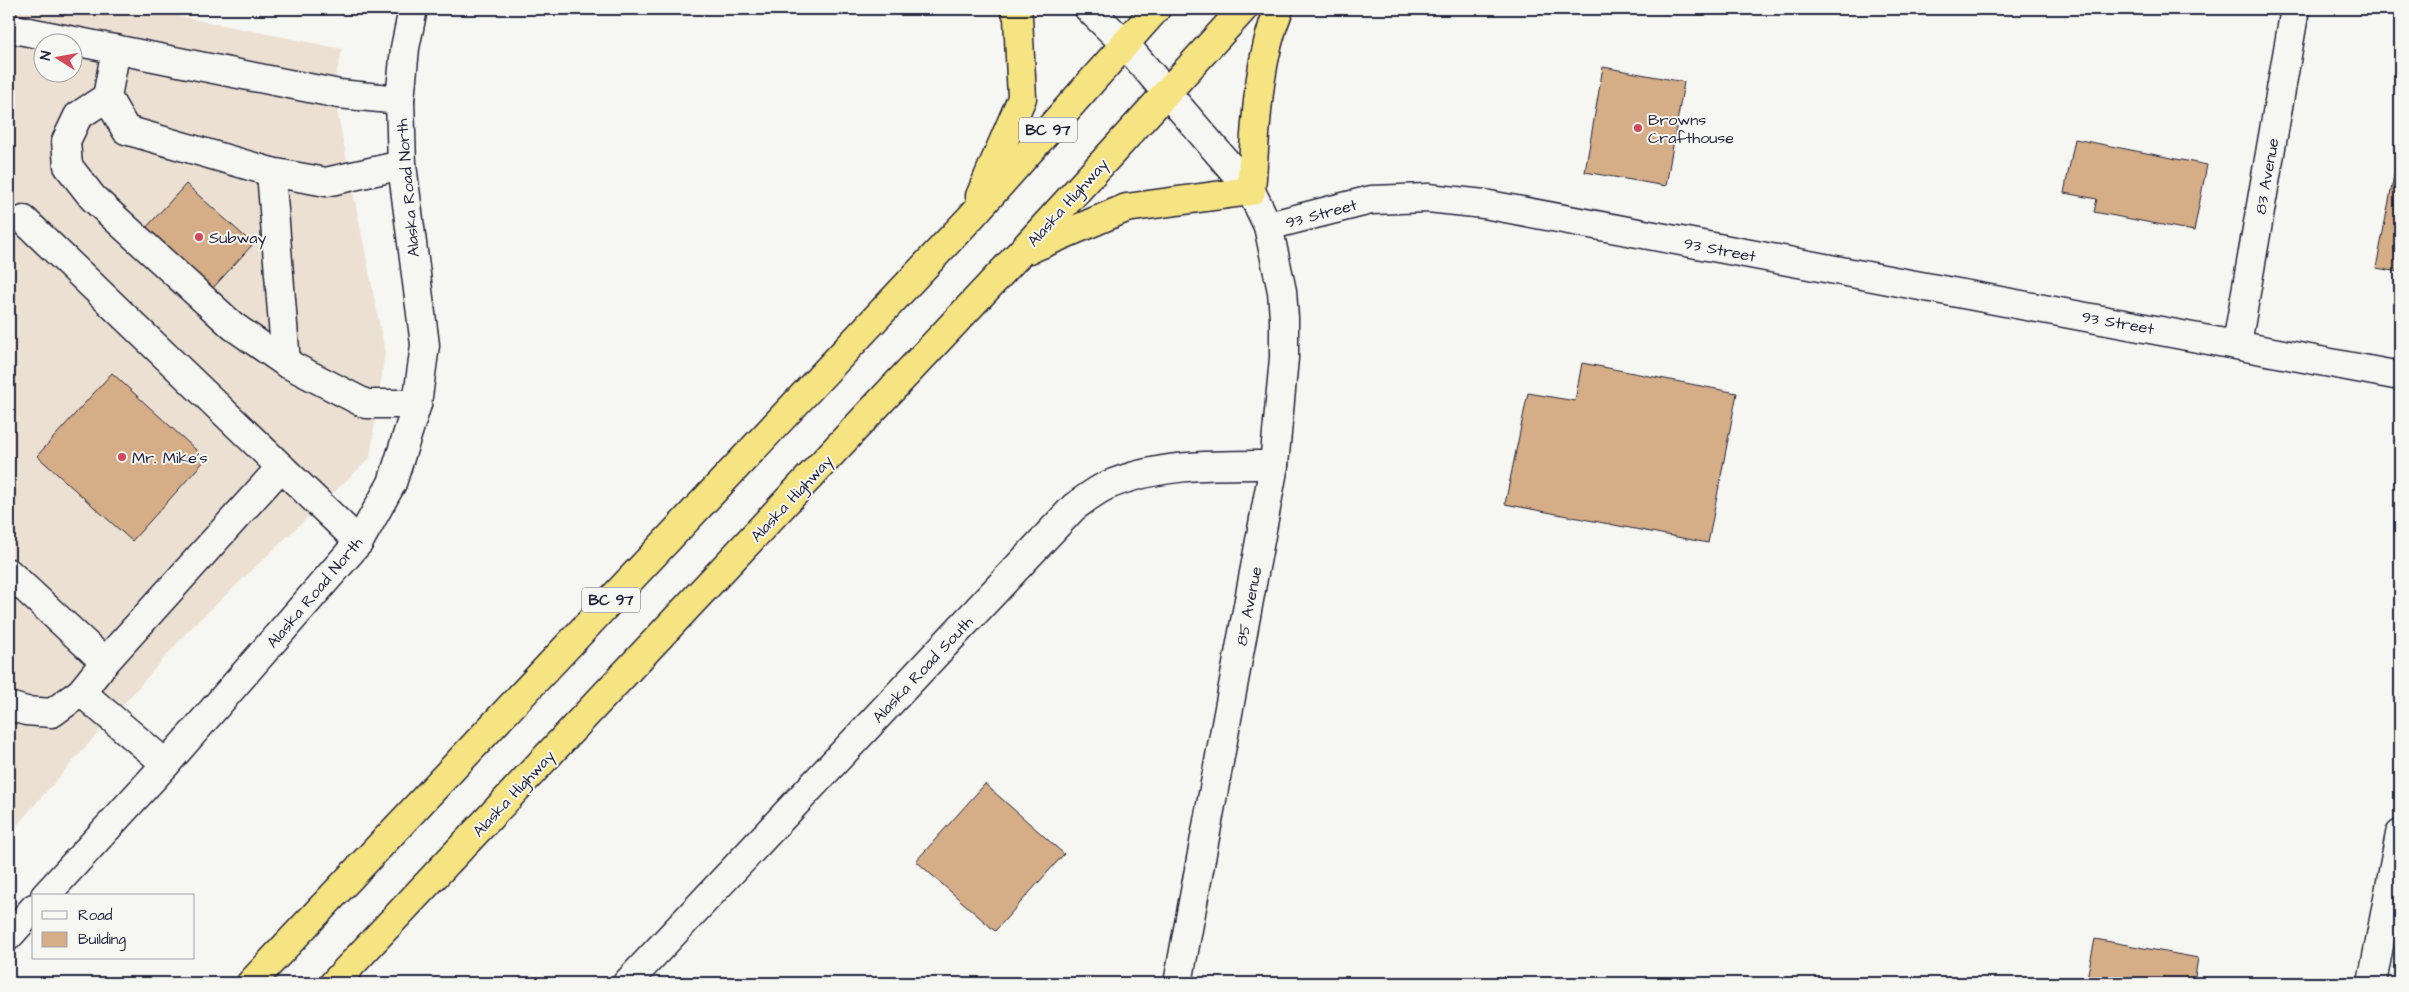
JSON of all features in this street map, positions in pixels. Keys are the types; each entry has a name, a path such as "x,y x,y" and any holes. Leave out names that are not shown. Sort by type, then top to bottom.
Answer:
{"highway":[{"path":"971,217 1022,98 1016,9"},
{"name":"BC 97","path":"251,983 971,217 1156,9"},
{"name":"Alaska Highway","path":"334,983 1021,252 1244,9"},
{"path":"1021,252 1126,208 1251,191 1258,100 1271,29 1279,9"}],"street":[{"name":"Alaska Road North","path":"47,894 166,764 359,542 392,483 417,404 425,346 402,165 400,100 405,48 413,9"},
{"name":"93 Street","path":"1089,9 1125,44 1251,191 1268,226 1371,200 1428,198 1484,204 2238,344 2400,376"},
{"name":"83 Avenue","path":"2238,344 2296,9"},
{"path":"9,28 339,94 400,100"},
{"path":"116,49 107,97 126,130 271,172 326,182 402,165"},
{"path":"107,97 78,116 66,141 68,166 93,198 233,326 286,362 366,404 417,404"},
{"path":"271,172 286,362"},
{"path":"24,220 359,542"},
{"name":"85 Avenue","path":"1178,983 1274,465 1284,358 1284,318 1282,291 1268,226"},
{"name":"Alaska Road South","path":"627,983 1074,507 1106,486 1136,476 1194,465 1274,465"},
{"path":"9,706 26,711 52,713 81,692 105,662 281,467"},
{"path":"9,573 105,662"},
{"path":"81,692 166,764"},
{"path":"2372,983 2400,834"},
{"path":"9,936 32,910"}],"shaded area":[{"path":"9,9 143,9 342,49 333,90 385,352 370,458 188,631 9,834"}],"building":[{"path":"1603,67 1684,82 1666,186 1585,172"},
{"path":"2075,139 2207,165 2194,231 2094,212 2097,199 2064,193"},
{"path":"2395,170 2400,171 2400,272 2376,268"},
{"name":"Subway","path":"186,184 253,244 212,289 145,229"},
{"path":"1582,363 1737,393 1708,543 1505,504 1528,393 1575,401"},
{"name":"Mr. Mike's","path":"112,373 206,459 132,541 37,456"},
{"path":"985,784 1064,854 995,931 916,861"},
{"path":"2095,939 2198,958 2194,983 2086,983"}],"place":[{"name":"Browns Crafthouse","path":"1638,128"},
{"name":"Subway","path":"199,237"},
{"name":"Mr. Mike's","path":"122,457"}]}
